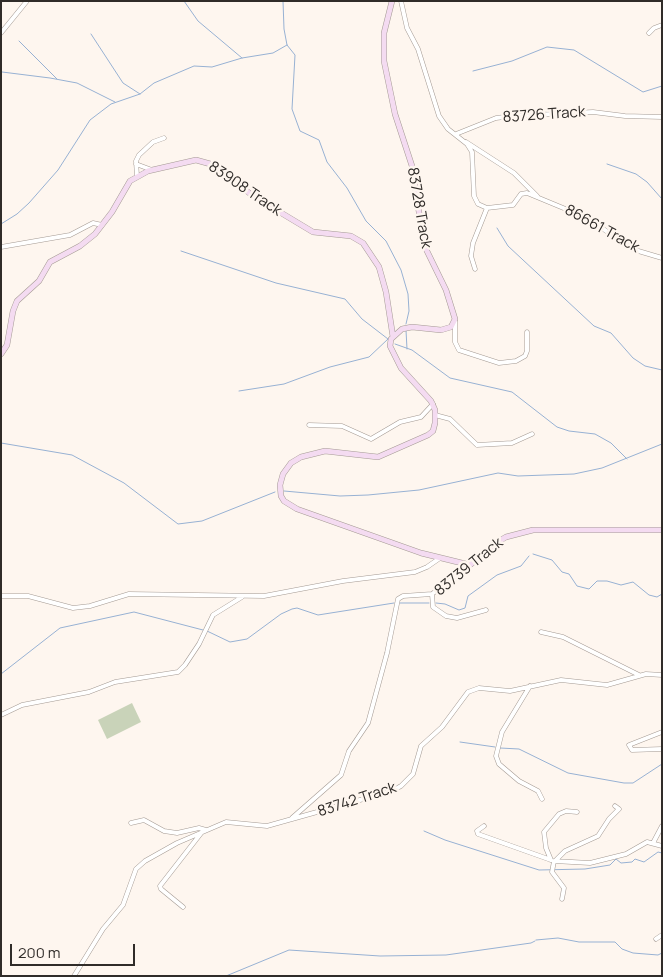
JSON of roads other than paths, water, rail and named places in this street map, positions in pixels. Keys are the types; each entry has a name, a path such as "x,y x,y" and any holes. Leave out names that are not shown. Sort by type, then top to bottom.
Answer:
{"street":[{"path":"1,33 27,1"},
{"name":"83728 Track","path":"392,1 384,33 384,61 396,114 412,166 424,245 446,290 455,322"},
{"path":"401,1 408,28 418,49 440,116 448,129 470,147 473,159 476,201 481,207 487,208 473,244 471,256 475,269"},
{"path":"649,33 654,28 662,25"},
{"name":"83726 Track","path":"456,134 496,118 513,116 593,112 625,116 662,117"},
{"path":"137,176 137,158 141,152 153,142 164,138"},
{"path":"464,141 476,146 514,173 538,198"},
{"name":"83908 Track","path":"1,354 7,345 13,311 17,302 39,281 50,262 85,243 112,212 126,186 137,176 152,170 191,161 208,162 253,196 303,227 318,234 351,236 367,246 379,267 392,337"},
{"path":"136,164 152,170"},
{"name":"86661 Track","path":"487,208 513,205 524,193 585,217 635,250 662,258"},
{"path":"1,247 70,235 93,223 102,225"},
{"path":"455,322 455,342 459,350 499,363 516,361 525,356 527,351 527,332"},
{"path":"455,322 451,327 441,330 407,327 392,337 390,346 396,361 426,393 433,404 435,415 434,428 430,434 383,456 362,457 325,451 295,460 283,474 280,491 284,500 297,508 406,548 470,565"},
{"path":"309,425 342,426 371,439 400,422 421,417 433,404"},
{"path":"435,415 450,419 477,445 512,443 532,434"},
{"name":"83739 Track","path":"486,610 457,618 446,616 433,607 432,594 496,543 515,534 533,530 662,530"},
{"path":"1,596 28,596 73,608 90,606 129,594 273,595 343,581 410,572 427,567 440,558"},
{"path":"290,819 342,775 349,751 368,723 388,653 398,599 403,596 432,594"},
{"path":"1,715 22,705 82,694 115,682 178,672 186,665 200,644 213,615 242,596"},
{"path":"541,632 563,637 639,675"},
{"name":"83742 Track","path":"74,976 103,929 124,906 136,869 155,855 205,830 232,821 263,826 384,794 401,786 416,769 421,746 442,726 468,692 479,688 506,692 561,680 607,685 639,675 662,674"},
{"path":"530,686 502,732 496,756 499,764 519,781 538,791 542,799"},
{"path":"662,732 629,745 632,750 662,749"},
{"path":"553,862 566,851 598,836 609,819 619,809 615,806"},
{"path":"562,899 564,888 553,875 553,862 546,848 544,832 559,814 566,811 577,812"},
{"path":"131,823 144,820 164,831 177,833 199,828 205,830 160,886 160,889 183,906"},
{"path":"484,826 477,831 478,834 553,862 560,860 584,863 606,859 630,852 648,842 662,846"},
{"path":"653,843 662,826"},
{"path":"656,939 662,935"}],"waterway":[{"path":"184,1 198,21 242,58"},
{"path":"283,1 284,29 287,45 295,55 292,109 300,131 319,140 327,162 347,188 366,221 386,241 401,270 408,294 409,311 406,324"},
{"path":"91,34 123,83 140,94"},
{"path":"19,41 57,79"},
{"path":"1,224 17,214 29,203 58,170 90,120 111,104 140,94 154,83 194,66 212,67 242,58 273,53 287,45"},
{"path":"473,71 512,61 547,47 574,50 643,92 662,86"},
{"path":"2,72 77,83 115,102"},
{"path":"607,164 636,174 647,182 662,199"},
{"path":"497,228 508,246 594,326 611,333 633,358 645,366 662,370"},
{"path":"181,251 276,283 345,299 362,319 388,339 369,357 330,367 284,384 239,391"},
{"path":"406,330 407,349"},
{"path":"395,344 412,350 450,378 512,392 557,427 569,431 595,434 611,443 627,459"},
{"path":"1,443 72,455 124,483 178,524 202,521 275,492"},
{"path":"284,491 340,496 368,495 419,490 498,473 518,476 574,474 602,468 662,444"},
{"path":"533,554 552,560 562,572 569,574 577,586 589,589 597,581 607,581 621,585 633,582 649,595 657,597 662,594"},
{"path":"436,603 445,604 459,610 465,608 468,596 497,575 521,566 529,556"},
{"path":"207,631 230,642 247,639 281,614 292,609 297,608 318,615 394,603"},
{"path":"400,603 429,603"},
{"path":"1,674 60,628 134,612 203,630"},
{"path":"460,742 495,747"},
{"path":"500,748 519,749 568,773 624,783 633,783 662,764"},
{"path":"424,831 445,840 539,870 585,869 610,865 616,859 621,863 632,862 635,859 644,862 658,852 662,853"},
{"path":"536,940 558,938 579,942 615,942 622,949 633,953 658,955 662,953"},
{"path":"226,976 289,950 380,956 446,955 535,941"}]}
